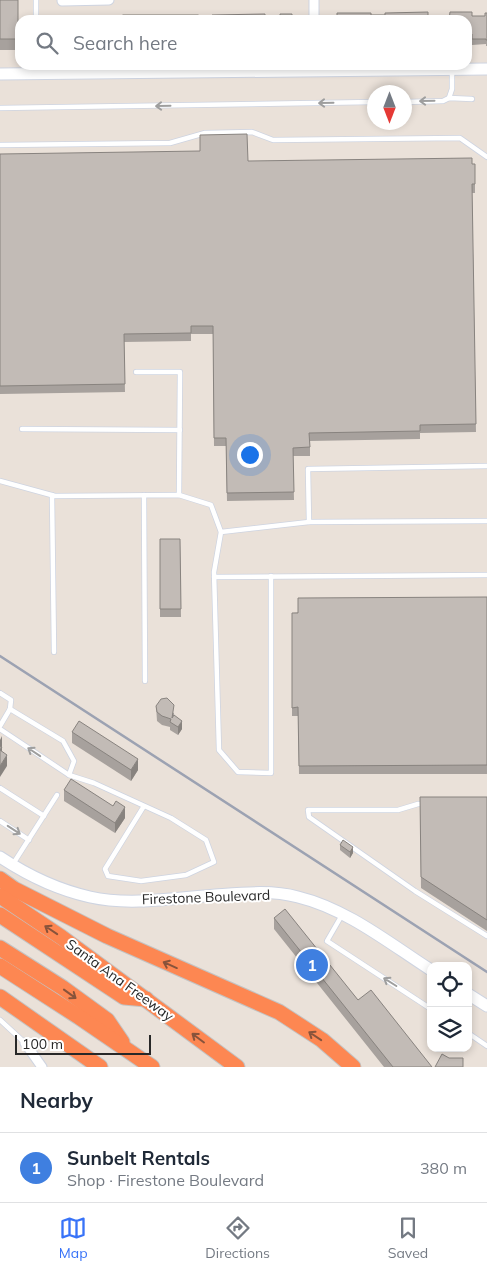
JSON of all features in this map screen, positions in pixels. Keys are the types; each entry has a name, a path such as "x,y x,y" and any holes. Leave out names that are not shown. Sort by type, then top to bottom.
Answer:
{"highway":[{"path":"0,879 14,889 107,936 279,1012 322,1040 353,1067"},
{"name":"Santa Ana Freeway","path":"0,896 61,937 237,1067"},
{"path":"0,915 124,997 147,1000"},
{"path":"0,948 63,988 107,1020 127,1050"},
{"path":"0,966 152,1067"},
{"path":"0,997 100,1067"}],"main road":[{"path":"472,69 487,69"},
{"path":"0,74 29,70"},
{"name":"Firestone Boulevard","path":"0,857 13,866 56,887 91,897 127,901 260,892 297,896 343,914 427,967"},
{"path":"472,997 487,1006"}],"street":[{"path":"62,1 109,0"},
{"path":"314,0 314,15"},
{"path":"25,1043 40,1066"}],"lane":[{"path":"36,0 36,15"},
{"path":"450,98 452,70"},
{"path":"412,102 472,98"},
{"path":"0,108 367,102"},
{"path":"0,145 170,143 205,133 252,132 273,140 460,138 487,157"},
{"path":"136,372 180,372 179,495"},
{"path":"22,429 180,430"},
{"path":"309,522 308,469 487,466"},
{"path":"0,481 52,495 179,495 211,505 221,532 214,577 219,750 238,772 271,773 271,576"},
{"path":"52,495 54,652"},
{"path":"144,495 145,681"},
{"path":"221,532 309,522 487,521"},
{"path":"214,577 487,575"},
{"path":"0,693 11,700 10,709 0,727 69,775 94,783 171,818 206,840 214,862 186,875 141,881 108,876 105,869 144,806"},
{"path":"10,709 64,741 74,761 69,775"},
{"path":"0,788 44,816"},
{"path":"13,866 57,795"},
{"path":"428,804 418,804 398,810 308,810 309,817 317,823 415,891 487,936"},
{"path":"0,821 29,840"},
{"path":"343,914 327,941 428,1007"},
{"path":"0,1020 25,1043"},
{"path":"472,1036 487,1046"}],"building":[{"path":"0,0 18,0 18,15 15,15 15,39 0,39"},
{"path":"428,12 428,15 385,15 385,13"},
{"path":"450,12 472,12 472,15 450,15"},
{"path":"337,13 371,13 371,15 337,15"},
{"path":"485,13 487,13 487,40 472,39 472,16 485,16"},
{"path":"265,14 265,15 212,15"},
{"path":"247,134 248,161 472,158 472,164 475,164 475,184 472,184 476,424 420,425 420,431 309,433 310,447 293,448 294,492 227,493 226,438 214,438 213,326 191,326 191,333 124,334 125,384 0,386 0,154 200,151 200,135"},
{"path":"160,539 180,539 181,609 160,609"},
{"path":"487,597 487,765 299,766 298,707 292,708 292,613 298,613 298,598"},
{"path":"167,698 174,705 172,718 174,715 182,721 178,727 170,722 171,719 157,712 156,706 161,699"},
{"path":"79,721 138,759 131,770 72,732"},
{"path":"0,750 7,755 0,766"},
{"path":"71,779 113,806 116,801 125,807 115,823 64,790"},
{"path":"420,797 487,797 487,920 421,877"},
{"path":"343,840 353,847 350,852 340,845"},
{"path":"285,909 358,1000 371,990 432,1067 393,1067 274,918"},
{"path":"442,1054 449,1058 463,1058 463,1067 435,1067"}],"railway":[{"path":"0,656 487,972"}],"place":[{"name":"Sunbelt Rentals","path":"312,965"}]}
